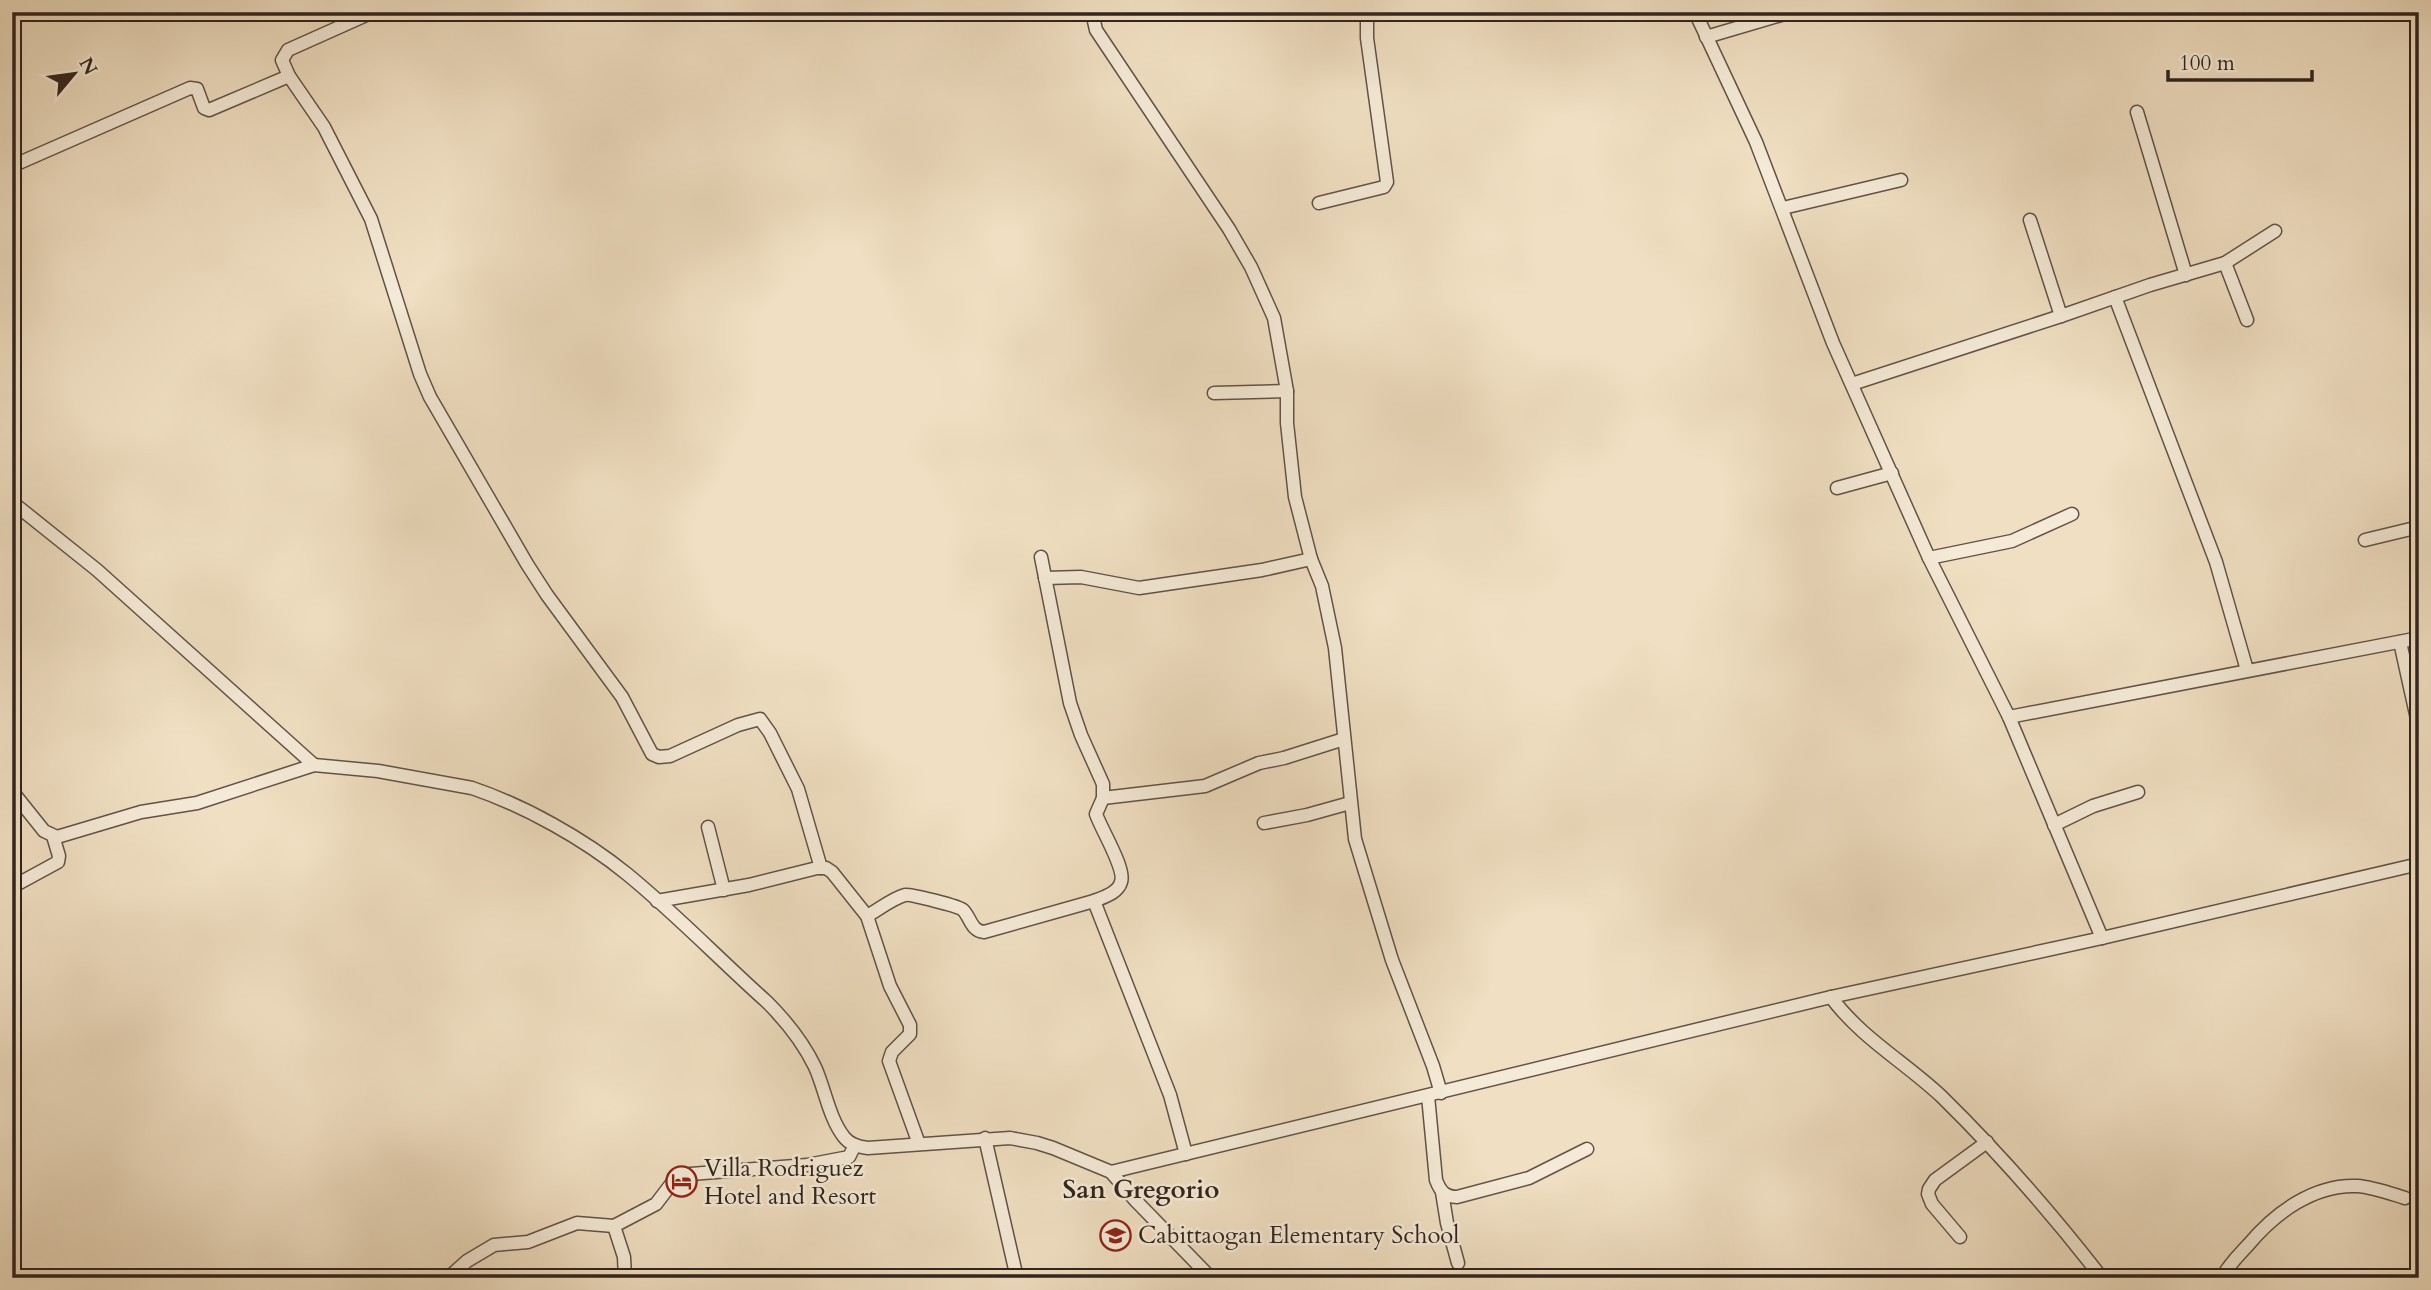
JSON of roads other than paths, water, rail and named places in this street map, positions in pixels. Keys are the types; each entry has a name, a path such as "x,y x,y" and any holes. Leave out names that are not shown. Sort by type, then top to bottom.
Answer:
{"street":[{"path":"373,12 289,50 282,60 289,76 324,127 375,228 420,374 430,397 541,586 612,681 652,754 659,757 670,756 745,722 760,719 770,733 798,789 821,868"},
{"path":"1092,12 1096,30 1229,229 1275,318 1287,391 1287,423 1295,496 1331,626 1350,803 1361,862 1401,988 1425,1044 1435,1094 1436,1180 1442,1192 1458,1263"},
{"path":"1319,203 1384,187 1387,183 1367,38 1367,12"},
{"path":"1695,12 1756,142 1852,384 1929,558 2009,717 2102,938"},
{"path":"1706,37 1791,12"},
{"path":"12,166 190,88 197,89 204,108 209,110 289,76"},
{"path":"2137,112 2186,275"},
{"path":"1783,208 1902,180"},
{"path":"2030,220 2061,316"},
{"path":"1852,384 2225,263 2275,231"},
{"path":"2225,263 2247,320"},
{"path":"2115,297 2216,562 2247,670"},
{"path":"1214,393 1287,391"},
{"path":"1837,488 1892,474"},
{"path":"12,502 97,570 314,765"},
{"path":"1929,558 2012,541 2072,514"},
{"path":"2365,540 2419,527"},
{"path":"867,916 900,897 911,895 957,906 981,932 1094,901 1116,890 1122,880 1120,867 1096,814 1103,798 1103,784 1070,703 1041,557"},
{"path":"1045,578 1081,577 1139,588 1262,570 1311,559"},
{"path":"2009,717 2419,638"},
{"path":"2400,642 2419,728"},
{"path":"1103,798 1205,786 1259,763 1344,739"},
{"path":"12,791 44,831 53,836 68,835 141,812 197,803 314,765 378,771 484,792 535,816 626,873 785,1020 815,1067 843,1136 855,1145 868,1148 985,1138 1010,1138 1037,1143 1111,1172 1211,1278"},
{"path":"2054,825 2093,806 2138,792"},
{"path":"1264,823 1350,803"},
{"path":"708,827 724,890"},
{"path":"12,887 58,862 59,856 53,836"},
{"path":"1111,1172 1831,997 2102,938 2419,864"},
{"path":"657,901 724,890 821,868 832,872 867,916 890,986 910,1025 910,1034 892,1052 889,1061 919,1144"},
{"path":"1094,901 1170,1095 1186,1154"},
{"path":"1831,997 1857,1026 1918,1076 1987,1142 2102,1278"},
{"path":"985,1138 1017,1278"},
{"path":"1960,1237 1932,1204 1929,1189 1936,1180 1987,1142"},
{"path":"448,1278 467,1261 494,1245 528,1242 576,1223 614,1226 656,1204 678,1175 807,1165 849,1157 855,1145"},
{"path":"1442,1192 1447,1196 1457,1197 1529,1178 1587,1149"},
{"path":"2222,1278 2278,1213 2316,1194 2330,1188 2354,1186 2405,1198"},
{"path":"614,1226 624,1258 625,1278"}],"place":[{"name":"Villa Rodriguez Hotel and Resort","path":"681,1182"},
{"name":"Cabittaogan Elementary School","path":"1115,1235"}],"district":[{"name":"San Gregorio","path":"1141,1189"}]}
